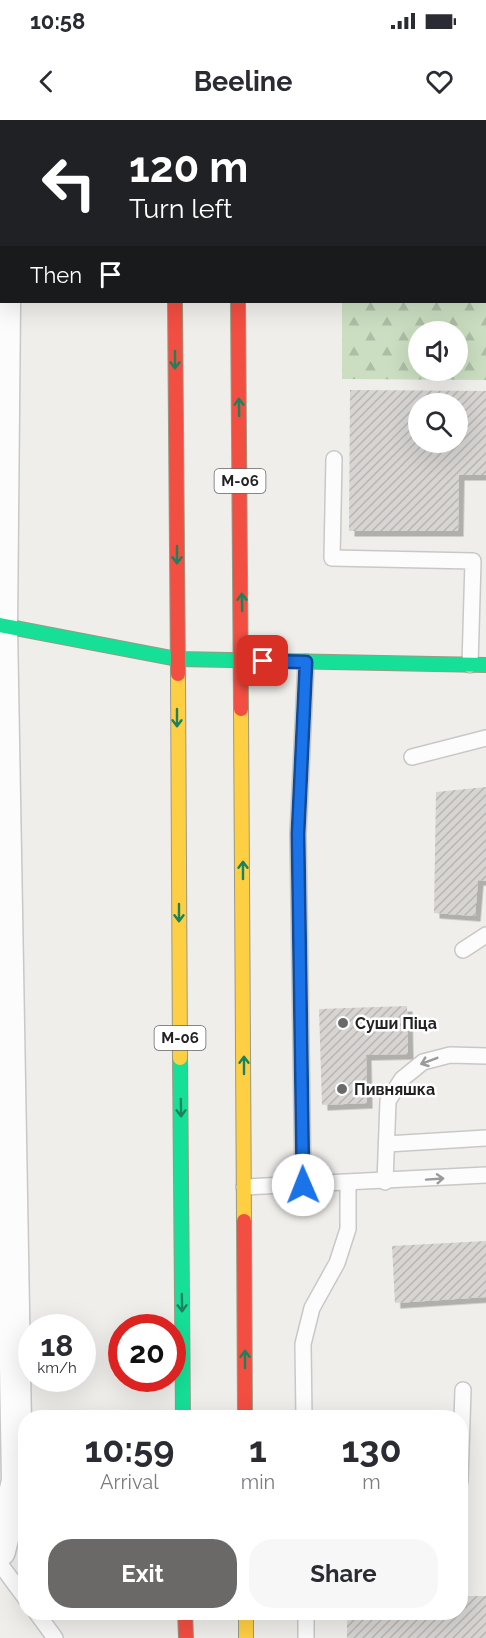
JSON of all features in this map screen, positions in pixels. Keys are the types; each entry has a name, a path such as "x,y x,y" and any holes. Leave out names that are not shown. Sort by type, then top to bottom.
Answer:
{"main road":[{"name":"М-06","path":"175,303 183,1410"},
{"name":"М-06","path":"238,303 245,1410"},
{"path":"1,626 177,659 478,665"},
{"path":"185,1620 186,1638"},
{"path":"246,1620 246,1638"}],"street":[{"path":"0,1551 17,1481 1,626 5,303"}],"lane":[{"path":"334,459 332,558 473,561 478,665"},
{"path":"303,1185 298,834 306,662"},
{"path":"412,757 486,738"},
{"path":"463,950 486,935"},
{"path":"385,1182 388,1101 402,1079 423,1062 450,1054 486,1056"},
{"path":"387,1144 486,1138"},
{"path":"244,1187 348,1184 486,1175"},
{"path":"304,1410 303,1344 312,1308 337,1263 348,1229 348,1184"},
{"path":"462,1410 463,1390"},
{"path":"0,1564 18,1588"},
{"path":"42,1620 55,1638"},
{"path":"306,1620 306,1638"}],"green space":[{"path":"342,303 486,303 486,380 468,380 468,321 408,321 408,379 342,379"}],"building":[{"path":"350,390 486,391 486,475 459,475 458,531 349,531"},
{"path":"486,787 486,881 478,880 475,916 434,913 436,792"},
{"path":"407,1006 408,1054 366,1055 367,1103 322,1105 319,1009"},
{"path":"486,1241 486,1297 395,1303 392,1246"},
{"path":"468,1596 486,1596 486,1638 347,1638 347,1620 468,1620"}],"traffic: fast":[{"path":"0,625 177,659 486,665"},
{"path":"180,1058 183,1410"}],"traffic: slow":[{"path":"178,674 180,1058"},
{"path":"241,709 244,1221"},
{"path":"246,1620 246,1638"}],"traffic: jam":[{"path":"175,303 178,674"},
{"path":"238,303 241,709"},
{"path":"244,1221 245,1410"},
{"path":"185,1620 186,1638"}],"place":[{"name":"Суши Піца","path":"343,1023"},
{"name":"Пивняшка","path":"342,1089"}],"route":[{"path":"263,661 306,662 298,834 303,1185"}]}
